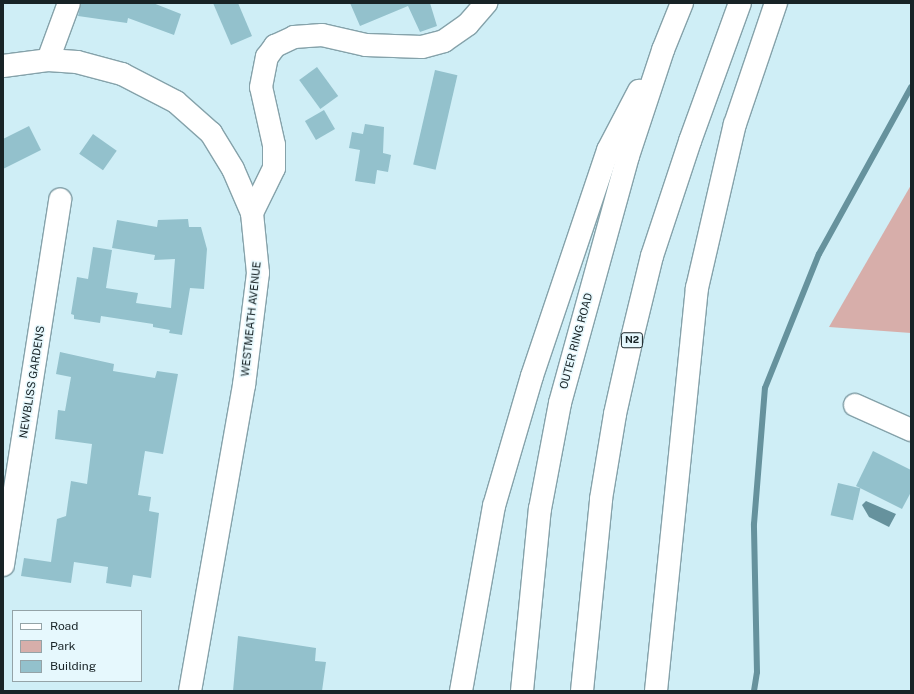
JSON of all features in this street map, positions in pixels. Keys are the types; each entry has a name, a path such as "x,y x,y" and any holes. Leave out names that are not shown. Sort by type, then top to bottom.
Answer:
{"main road":[{"path":"48,60 69,3"},
{"path":"252,213 274,168 274,145 262,87 268,57 275,46 294,37 322,35 366,45 422,47 444,41 468,24 486,3"},
{"name":"OUTER RING ROAD","path":"522,691 540,509 560,403 599,254 663,50 682,3"},
{"name":"N2","path":"582,691 601,500 615,414 632,338 652,256 690,141 740,3"},
{"path":"656,691 696,288 735,124 776,3"},
{"path":"461,691 494,506 532,376 608,150 663,50"},
{"name":"WESTMEATH AVENUE","path":"3,66 48,60 77,62 122,74 176,102 211,132 233,169 252,213 258,273 244,385 190,691"},
{"name":"NEWBLISS GARDENS","path":"3,565 60,199"},
{"path":"855,405 911,430"},
{"path":"664,616 668,691"}],"green space":[{"path":"911,185 911,333 829,327"}],"water":[{"path":"866,501 896,514 889,527 869,517 862,505"}],"building":[{"path":"81,3 153,3 181,14 174,35 128,18 127,23 78,16"},
{"path":"213,3 238,3 252,36 231,45"},
{"path":"350,3 430,3 437,26 420,32 408,6 360,26"},
{"path":"317,67 338,96 320,109 299,80"},
{"path":"435,70 457,75 436,170 413,165"},
{"path":"324,110 335,129 316,140 305,121"},
{"path":"365,124 384,127 383,153 391,155 388,172 377,170 375,184 355,181 360,150 349,148 352,132 363,134"},
{"path":"29,126 41,150 3,169 3,139"},
{"path":"93,134 117,151 103,170 79,154"},
{"path":"188,219 189,227 201,227 207,249 204,289 190,288 182,335 169,333 170,330 153,327 153,324 101,316 100,323 74,319 74,315 71,314 77,277 88,279 93,247 112,250 106,288 138,293 136,303 171,308 175,259 154,260 155,255 112,248 117,220 157,227 158,220"},
{"path":"60,352 114,364 113,371 155,378 157,371 178,374 163,454 145,451 138,495 151,497 149,511 159,513 151,578 133,575 131,587 106,583 108,567 74,562 71,583 21,576 24,558 51,562 57,519 66,516 71,481 87,484 92,444 55,439 58,410 65,411 71,377 56,374"},
{"path":"873,451 911,470 911,492 902,509 856,486"},
{"path":"838,483 860,488 853,520 831,515"},
{"path":"238,636 316,648 315,661 326,662 322,691 233,691"}],"waterway":[{"path":"754,691 757,672 754,524 765,388 819,254 911,87"}]}
